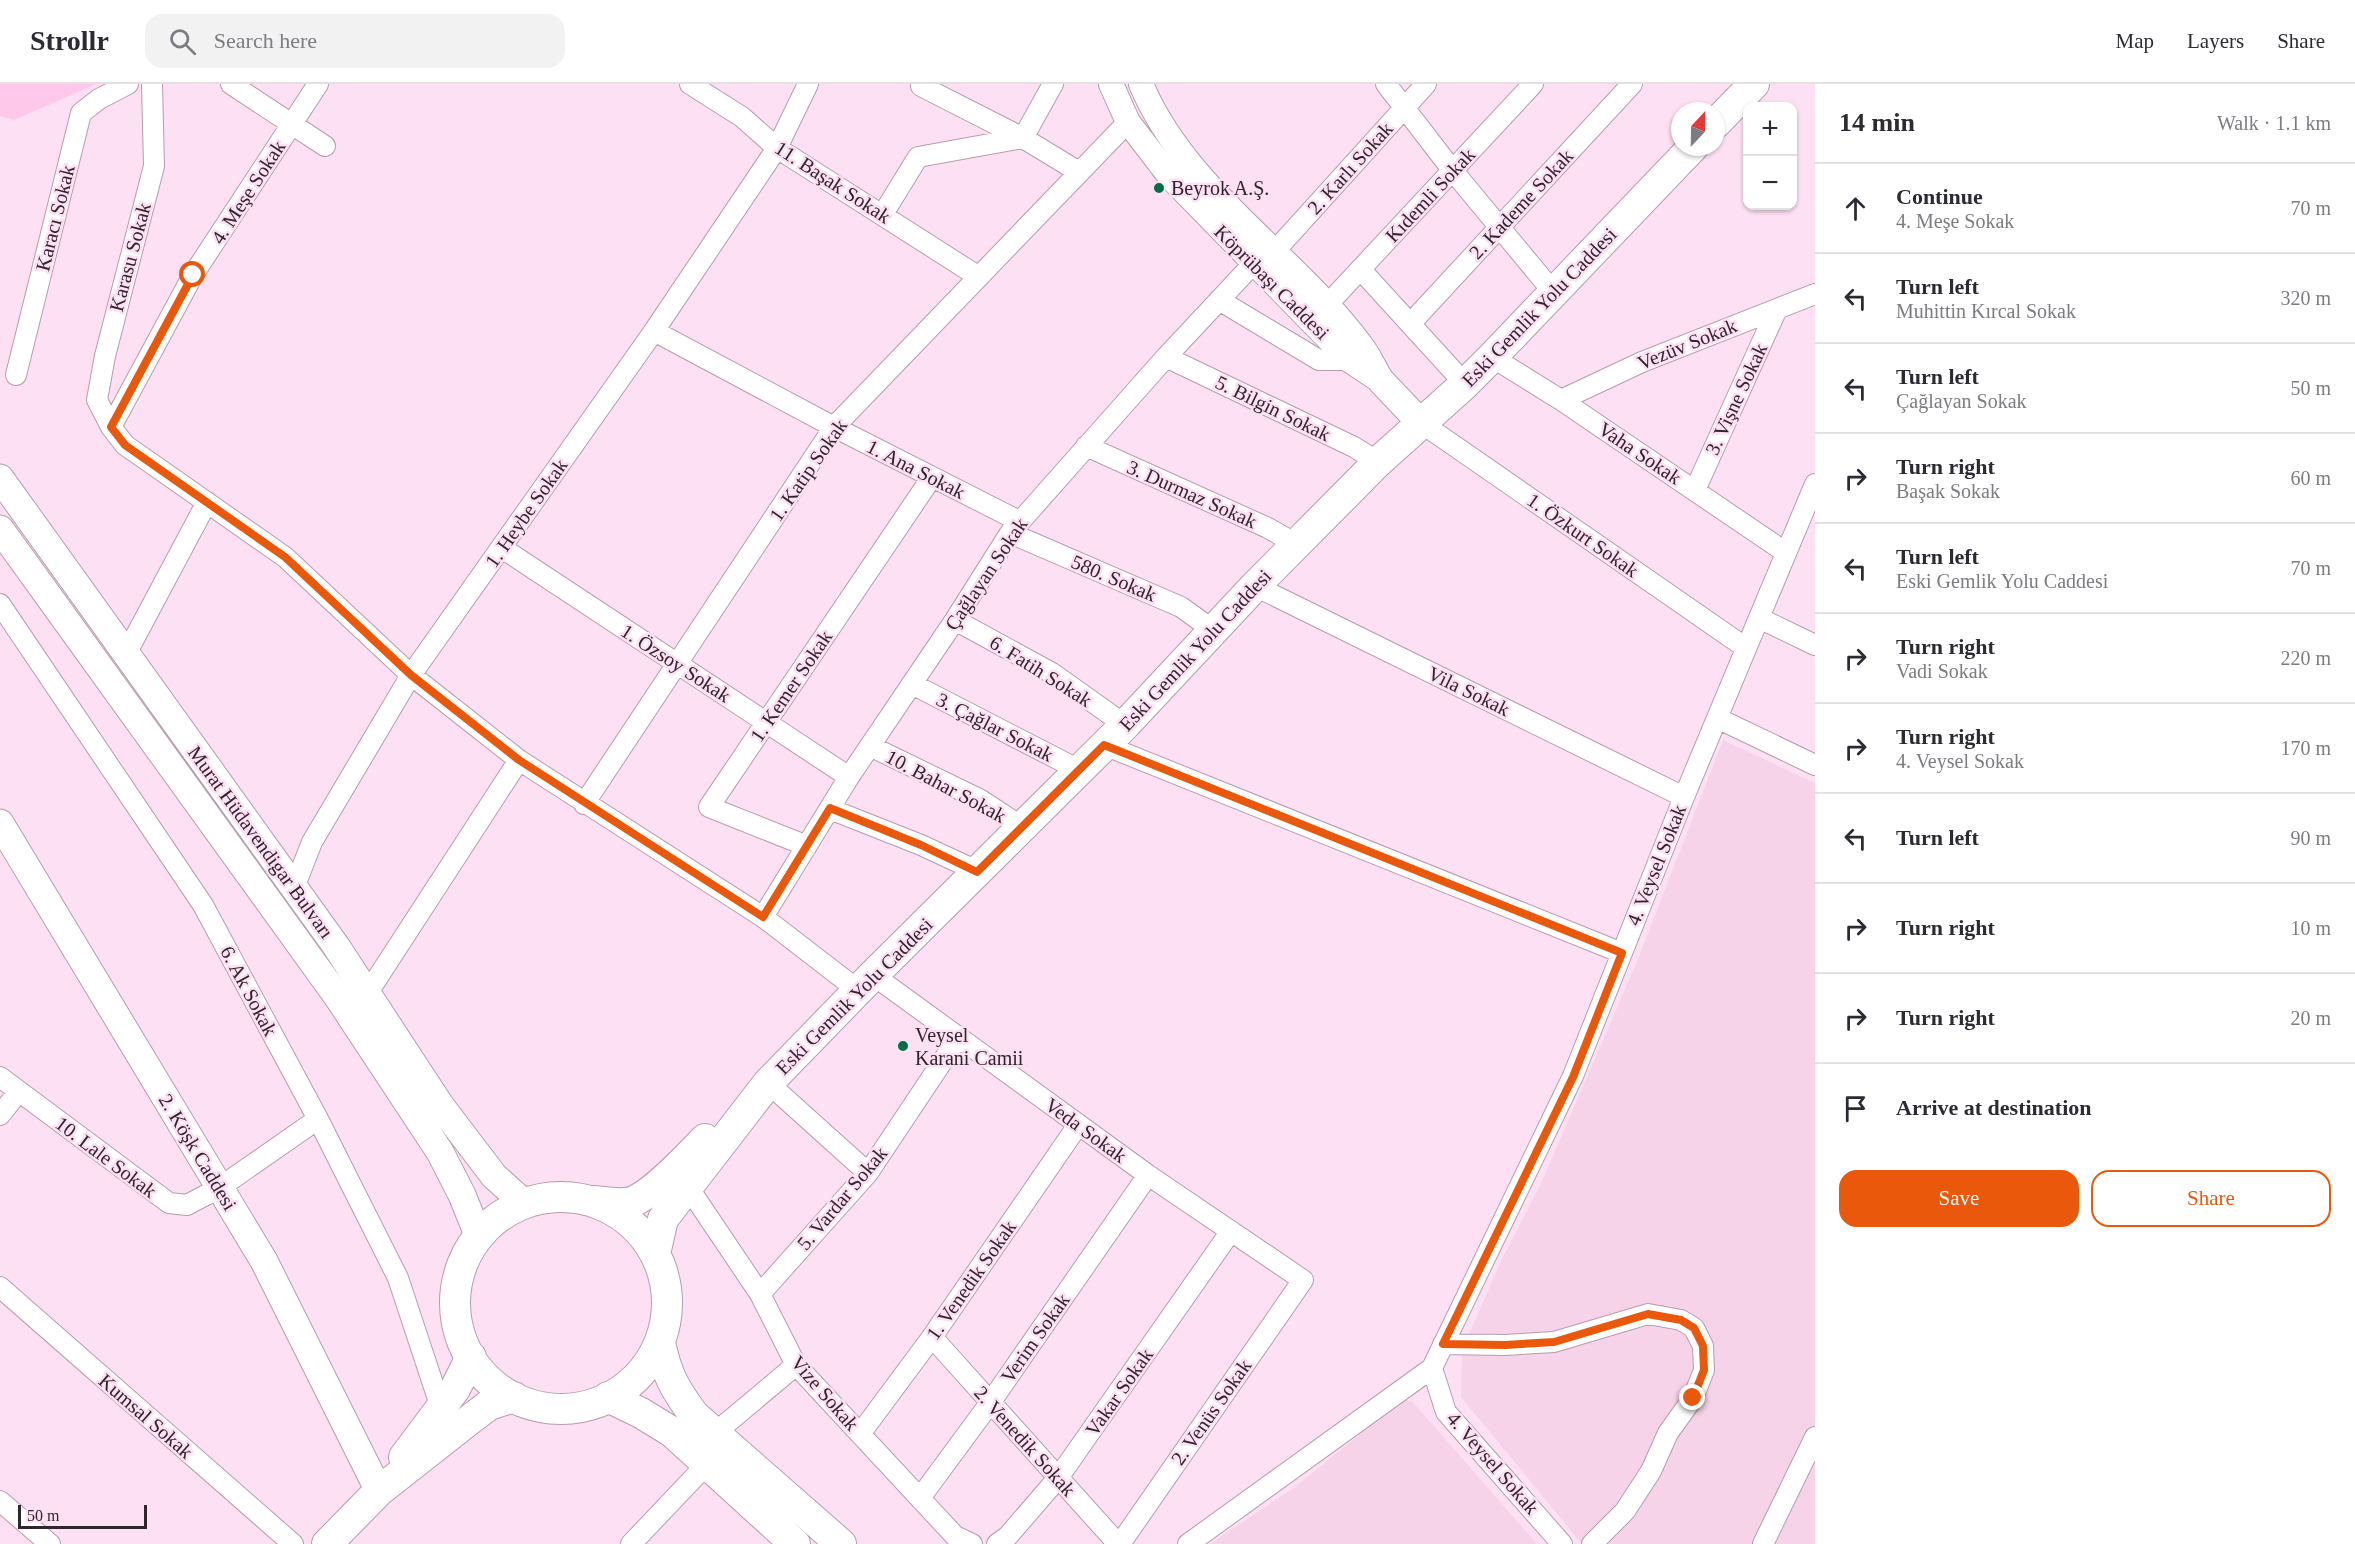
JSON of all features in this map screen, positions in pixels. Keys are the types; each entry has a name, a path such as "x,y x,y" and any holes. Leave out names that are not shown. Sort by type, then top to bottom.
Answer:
{"main road":[{"path":"1725,114 1754,84"},
{"name":"Eski Gemlik Yolu Caddesi","path":"655,1254 663,1220 768,1083 1114,735 1296,544 1378,462 1492,357 1685,156"},
{"name":"Köprübaşı Caddesi","path":"1382,382 1420,422"},
{"name":"Murat Hüdavendigar Bulvarı","path":"0,478 294,888 440,1105 494,1176 524,1203"},
{"name":"Murat Hüdavendigar Bulvarı","path":"0,529 337,996 440,1152 462,1195 479,1237"},
{"name":"2. Köşk Caddesi","path":"0,824 264,1262 379,1491"},
{"path":"584,1200 613,1210 637,1229 655,1254 666,1282 667,1313 660,1343 645,1369 623,1390 593,1405 561,1409 529,1404 499,1390 476,1367 460,1338 454,1305 459,1273 473,1243 495,1219 524,1203 554,1197 584,1200 618,1204 632,1202 654,1188 714,1130 768,1083"},
{"path":"660,1343 666,1372 678,1394 694,1415 841,1544"},
{"path":"379,1491 458,1384 471,1357"},
{"path":"327,1544 379,1491 489,1405 514,1397"},
{"path":"608,1397 672,1432 795,1544"}],"street":[{"name":"Karacı Sokak","path":"16,375 81,113 99,99 128,84"},
{"name":"Karasu Sokak","path":"152,84 154,166 105,356 97,400 111,427 125,445 285,557 411,675 519,760"},
{"path":"231,84 325,146"},
{"name":"4. Meşe Sokak","path":"111,427 193,275 318,84"},
{"name":"11. Başak Sokak","path":"690,84 742,117 777,148 979,277"},
{"name":"1. Heybe Sokak","path":"294,888 312,842 411,675 654,331 777,148 808,84"},
{"path":"1023,138 1053,84"},
{"name":"Köprübaşı Caddesi","path":"1111,84 1128,122 1171,178 1253,264 1356,353 1382,382"},
{"path":"1386,84 1453,171 1554,293"},
{"name":"2. Karlı Sokak","path":"1274,252 1426,84"},
{"name":"Kıdemli Sokak","path":"1327,305 1533,84"},
{"name":"2. Kademe Sokak","path":"1410,324 1632,84"},
{"path":"921,85 1023,138 1079,172"},
{"name":"Köprübaşı Caddesi","path":"1149,89 1165,129 1188,160 1327,305 1356,353"},
{"name":"1. Katip Sokak","path":"584,804 834,427 1128,122"},
{"path":"883,214 918,157 1023,138"},
{"name":"Çağlayan Sokak","path":"763,917 849,777 1015,527 1166,357 1253,264"},
{"path":"1361,270 1465,384"},
{"name":"Vezüv Sokak","path":"1562,400 1642,362 1815,294"},
{"path":"1219,300 1319,360 1356,353"},
{"name":"3. Vişne Sokak","path":"1695,490 1777,309"},
{"name":"1. Ana Sokak","path":"654,331 932,477 1015,527"},
{"name":"5. Bilgin Sokak","path":"1166,357 1354,447 1378,462"},
{"name":"Vaha Sokak","path":"1492,357 1562,400 1785,552"},
{"name":"1. Özkurt Sokak","path":"1420,422 1746,648"},
{"name":"3. Durmaz Sokak","path":"1086,446 1268,528 1296,544"},
{"name":"1. Kemer Sokak","path":"807,846 709,807 932,477"},
{"name":"4. Veysel Sokak","path":"1562,1544 1446,1412 1432,1368 1573,1077 1684,797 1785,552 1807,525 1815,484"},
{"path":"126,654 207,502"},
{"name":"580. Sokak","path":"1015,527 1181,607 1213,630"},
{"name":"1. Özsoy Sokak","path":"502,548 849,777"},
{"name":"Vila Sokak","path":"1255,586 1684,797"},
{"name":"6. Ak Sokak","path":"0,604 203,905 318,1119 398,1278 441,1408"},
{"path":"1759,618 1815,645"},
{"name":"6. Fatih Sokak","path":"955,620 1052,673 1114,735 1622,953"},
{"name":"3. Çağlar Sokak","path":"912,684 1079,770"},
{"path":"1717,718 1815,765"},
{"name":"10. Bahar Sokak","path":"870,746 981,800 1022,826"},
{"path":"367,994 519,760"},
{"name":"Veda Sokak","path":"519,760 584,804 866,983 958,1038 1148,1175 1303,1280"},
{"path":"830,808 921,845 977,872"},
{"name":"5. Vardar Sokak","path":"760,1294 868,1173 958,1038"},
{"name":"10. Lale Sokak","path":"0,1077 169,1203 188,1205 219,1188 318,1119"},
{"path":"768,1083 868,1173"},
{"path":"0,1115 19,1091"},
{"name":"1. Venedik Sokak","path":"860,1434 932,1337 1078,1125"},
{"name":"Verim Sokak","path":"920,1498 990,1403 1148,1175"},
{"name":"Vize Sokak","path":"688,1187 760,1294 796,1365 954,1536 972,1544"},
{"name":"Vakar Sokak","path":"997,1544 1008,1536 1058,1479 1231,1231"},
{"name":"2. Venüs Sokak","path":"1119,1544 1303,1280"},
{"name":"Kumsal Sokak","path":"0,1287 293,1544"},
{"path":"1443,1344 1505,1345 1554,1342 1648,1314 1681,1320 1694,1328 1703,1346 1704,1370 1693,1398 1668,1433 1651,1471 1625,1511 1592,1544"},
{"name":"2. Venedik Sokak","path":"932,1337 1119,1544"},
{"path":"715,1433 796,1365"},
{"path":"1188,1544 1432,1368"},
{"path":"1763,1544 1815,1437"},
{"path":"631,1544 707,1464"},
{"path":"0,1501 50,1544"}],"shaded area":[{"path":"0,84 96,84 14,120 0,116"},
{"path":"1723,740 1815,783 1815,1544 1582,1544 1461,1397 1462,1351 1500,1263 1542,1181 1636,964"},
{"path":"1403,1399 1413,1402 1537,1544 1210,1544 1295,1487"}],"place":[{"name":"Beyrok A.Ş.","path":"1159,188"},
{"name":"Veysel Karani Camii","path":"903,1046"}],"route":[{"path":"193,275 111,427 125,445 285,557 411,675 519,760 584,804 763,917 830,808 921,845 977,872 1104,745 1622,953 1573,1077 1443,1344 1505,1345 1554,1342 1648,1314 1681,1320 1694,1328 1703,1346 1704,1370 1693,1398"}]}
